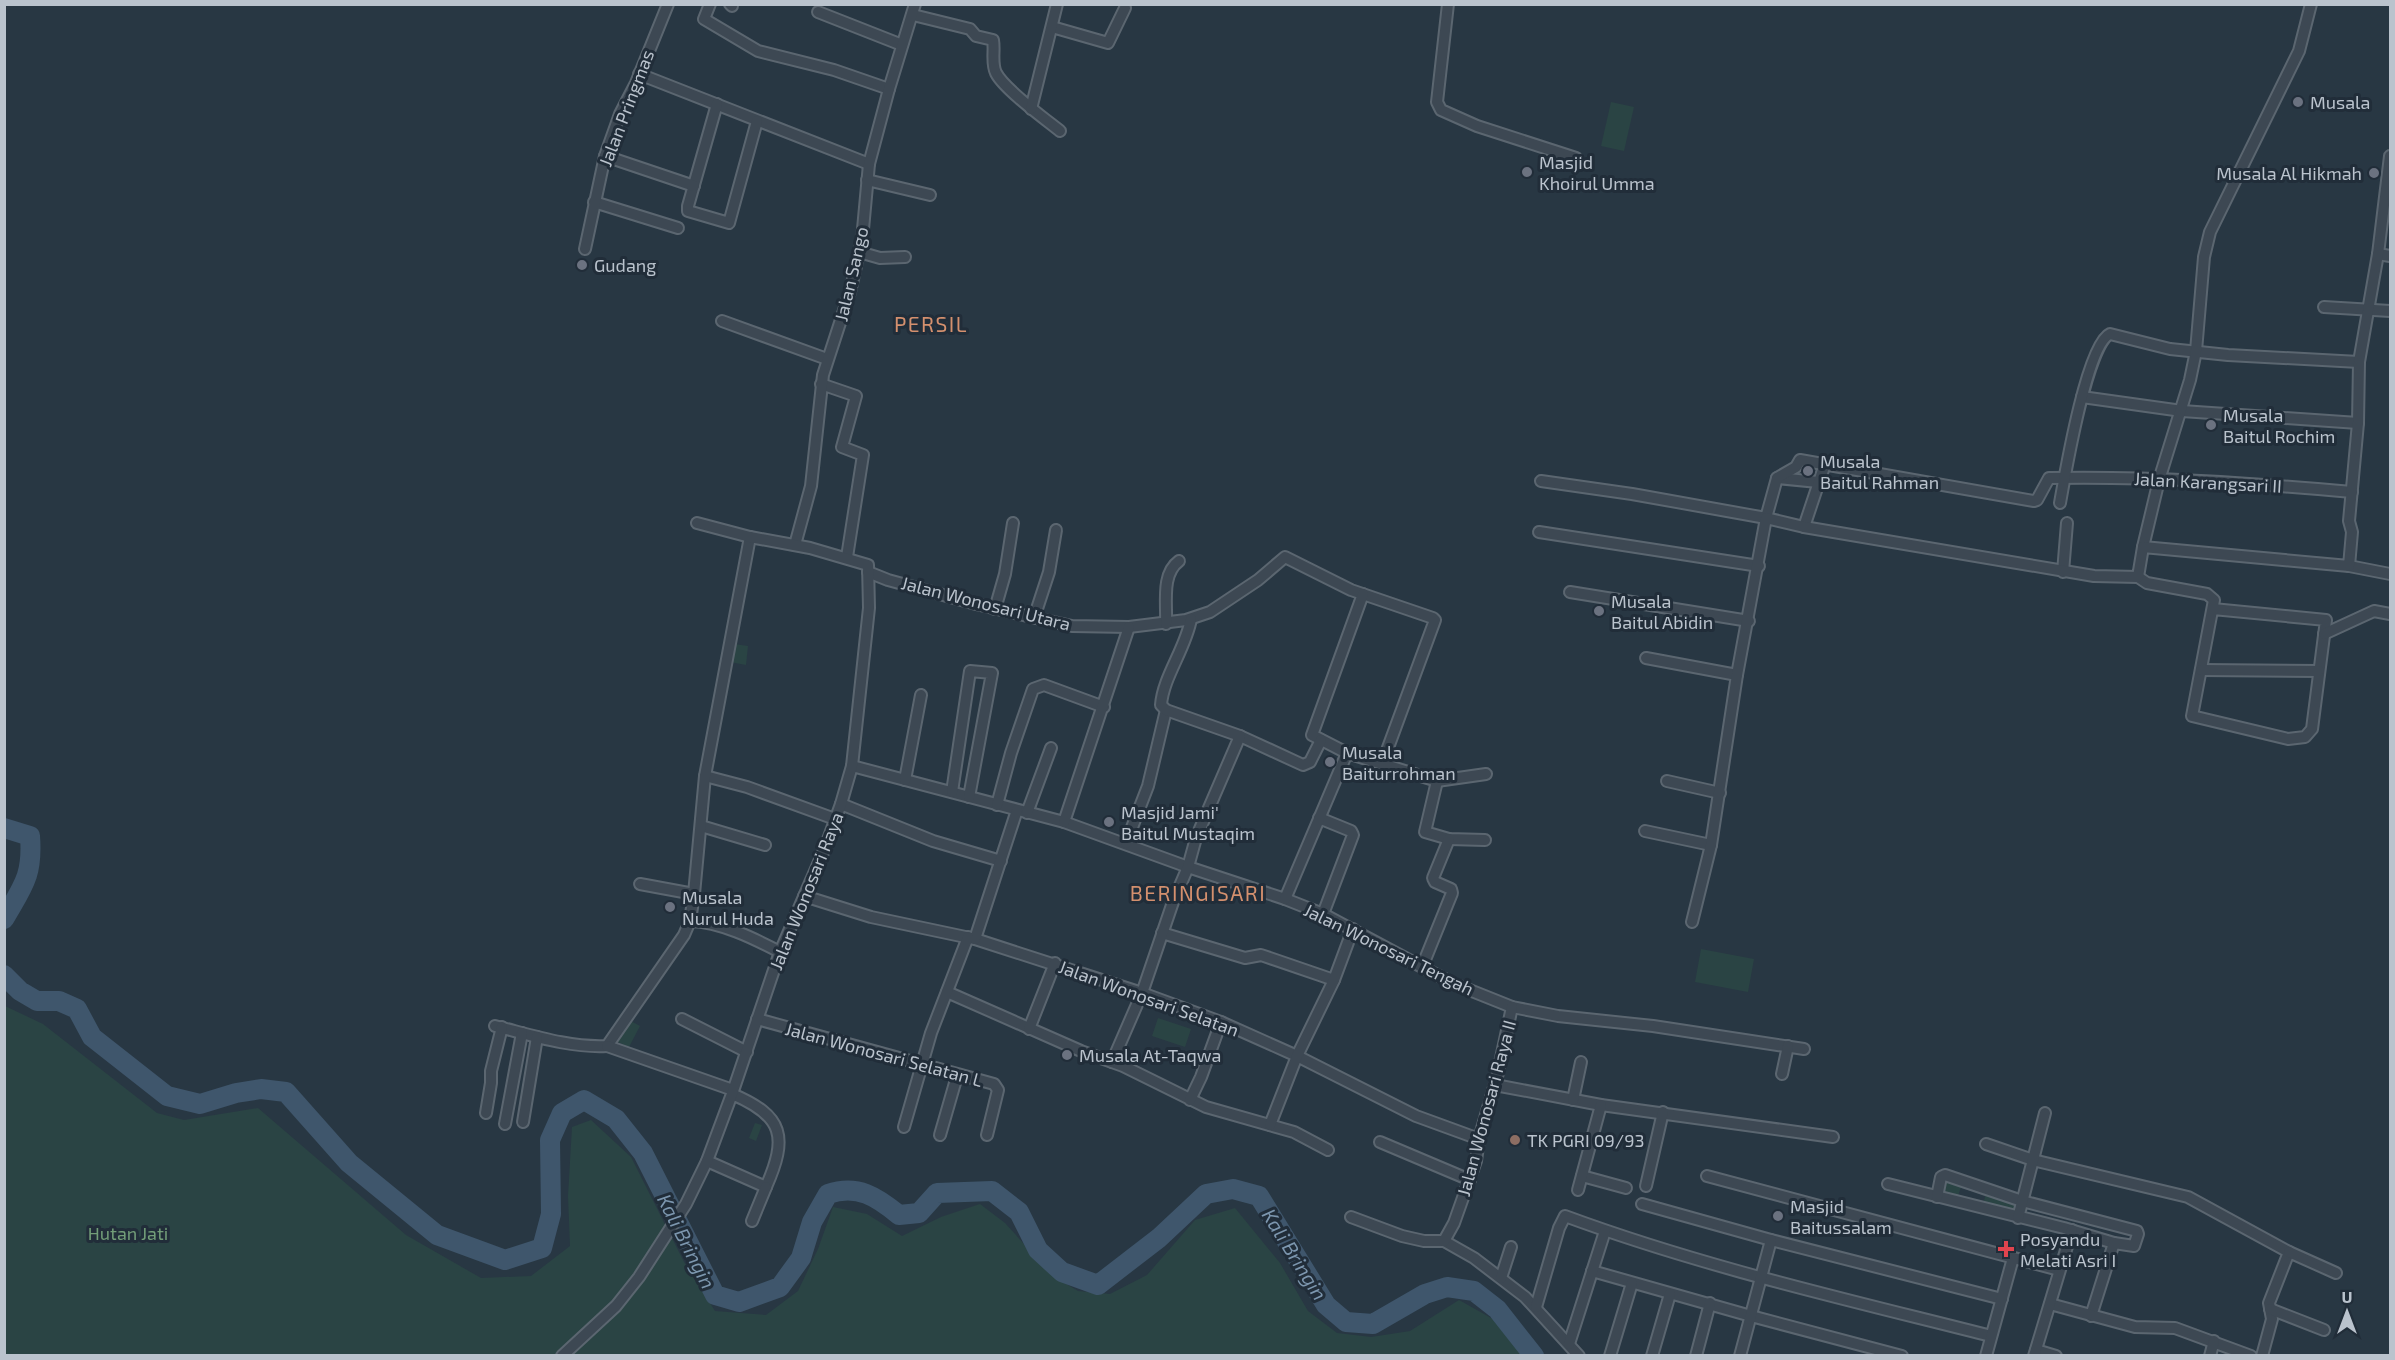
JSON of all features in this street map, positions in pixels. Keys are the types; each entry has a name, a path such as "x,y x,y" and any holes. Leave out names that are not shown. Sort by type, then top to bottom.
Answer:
{"street":[{"name":"Jalan Pringmas","path":"585,249 605,156 620,114 639,75 668,4"},
{"path":"710,4 704,19 758,51 834,70 889,88"},
{"path":"1031,109 1057,4"},
{"path":"1448,4 1437,102 1441,110 1477,126 1576,158"},
{"path":"2138,577 2159,480 2182,411 2196,351 2204,258 2210,232 2299,51 2311,4"},
{"path":"1052,27 1108,43 1125,8"},
{"path":"914,10 970,29 976,36 993,40 995,71 1031,109 1060,131"},
{"name":"Jalan Sango","path":"795,545 811,486 821,384 850,292 859,252 869,164 889,88 914,10"},
{"path":"818,12 902,45"},
{"path":"639,75 869,164"},
{"path":"717,104 688,211 729,223 757,121"},
{"path":"605,156 694,186"},
{"path":"2349,566 2352,532 2349,521 2358,423 2359,362 2378,254 2391,156"},
{"path":"867,180 930,195"},
{"path":"594,202 678,228"},
{"path":"859,252 880,258 905,257"},
{"path":"2378,254 2391,256"},
{"path":"2324,306 2391,311"},
{"path":"722,321 827,359"},
{"path":"2060,503 2082,397 2104,336 2110,334 2170,349 2228,355 2359,362"},
{"path":"821,384 856,395 842,447 863,455 847,557"},
{"path":"2082,397 2182,411 2358,423"},
{"path":"1692,922 1711,845 1737,675 1749,621 1766,518 1777,478 1796,467 1800,461 2034,501 2037,500 2047,479 2064,478"},
{"path":"1804,527 1825,465"},
{"name":"Jalan Karangsari II","path":"2064,478 2120,477 2258,484 2352,492"},
{"path":"1777,478 1818,482"},
{"path":"1541,481 1632,494 2062,572 2138,577 2147,583 2207,594 2214,600 2213,609 2192,716 2288,739 2305,737 2312,729 2326,620 2213,609"},
{"name":"Jalan Wonosari Utara","path":"697,523 750,537 847,557 888,580 995,609 1072,626 1129,627 1191,619 1220,607 1285,557 1363,594 1433,618 1435,625 1382,764"},
{"path":"995,609 1005,574 1013,523"},
{"path":"2062,572 2067,523"},
{"path":"1034,618 1049,572 1056,530"},
{"path":"1539,532 1759,566"},
{"path":"607,1046 676,949 690,921 705,776 750,537"},
{"path":"2144,547 2349,566 2391,574"},
{"path":"1166,624 1167,580 1173,566 1179,561"},
{"name":"Jalan Wonosari Raya","path":"562,1356 616,1305 639,1277 686,1204 707,1161 747,1052 780,952 841,804 852,766 869,608 868,569"},
{"path":"1569,592 1749,621"},
{"path":"1363,594 1312,735 1347,753 1437,781 1486,774"},
{"path":"2324,634 2374,611 2391,614"},
{"path":"1191,619 1186,640 1161,701 1161,705 1166,710 1240,736 1303,765 1310,762 1321,740"},
{"path":"1064,822 1129,627"},
{"path":"1646,658 1737,675"},
{"path":"2201,670 2319,671"},
{"path":"952,792 970,671 990,672 993,675 969,797"},
{"path":"997,805 1011,753 1033,689 1044,685 1104,707"},
{"path":"905,780 921,695"},
{"path":"1126,843 1148,786 1166,710"},
{"path":"1112,1062 1142,993 1188,867 1196,838 1240,736"},
{"path":"904,1127 947,992 972,938 1022,811 1051,748"},
{"path":"1285,899 1347,753"},
{"name":"Jalan Wonosari Tengah","path":"852,766 1064,822 1285,899 1353,929 1452,983 1512,1007 1558,1016 1653,1026 1804,1049"},
{"path":"705,776 747,787 835,819"},
{"path":"1437,781 1425,832 1449,839 1485,840"},
{"path":"1667,781 1720,793"},
{"path":"841,804 933,841 1001,861"},
{"path":"1319,818 1351,831 1353,835 1323,914"},
{"path":"700,826 765,845"},
{"path":"1645,831 1711,845"},
{"path":"1422,968 1452,893 1451,889 1433,879 1449,839"},
{"path":"640,884 694,894"},
{"name":"Jalan Wonosari Selatan","path":"804,896 871,916 972,938 1142,993 1221,1022 1297,1056 1416,1116 1479,1139"},
{"path":"690,921 700,921 741,934 780,952"},
{"path":"1270,1125 1297,1056 1334,980 1353,929"},
{"path":"1162,933 1245,958 1261,955 1334,980"},
{"path":"1029,1029 1055,963"},
{"path":"947,992 1029,1029 1112,1062 1190,1100 1294,1132 1328,1150"},
{"name":"Jalan Wonosari Raya II","path":"1444,1240 1454,1224 1476,1161 1479,1139 1495,1086 1512,1007"},
{"path":"682,1019 747,1052"},
{"name":"Jalan Wonosari Selatan L","path":"757,1019 997,1086 987,1135"},
{"path":"1190,1100 1221,1022"},
{"path":"486,1113 499,1027 591,1047 607,1046 733,1092 756,1104 776,1125 779,1134 778,1151 752,1221"},
{"path":"505,1124 522,1033"},
{"path":"523,1122 537,1037"},
{"path":"1782,1074 1788,1046"},
{"path":"1573,1100 1581,1062"},
{"path":"940,1135 957,1076"},
{"path":"1495,1086 1601,1105 1833,1137"},
{"path":"489,1096 510,1099"},
{"path":"1578,1190 1601,1105"},
{"path":"1646,1186 1663,1112"},
{"path":"2018,1218 2045,1113"},
{"path":"1380,1142 1470,1180"},
{"path":"1986,1144 2033,1160 2188,1197 2289,1252 2336,1273"},
{"path":"707,1161 766,1187"},
{"path":"1888,1184 1937,1197 2018,1218 2068,1229 2114,1244 2131,1247 2135,1243 2138,1232 2022,1201 1945,1175 1941,1177 1937,1197"},
{"path":"1582,1176 1626,1188"},
{"path":"1707,1176 2059,1270"},
{"path":"1642,1204 1771,1240 2002,1299"},
{"path":"2056,1356 2035,1353 2059,1270 2068,1229 2068,1213"},
{"path":"1536,1307 1559,1228 1565,1216 1605,1231 1761,1276 1991,1336"},
{"path":"1351,1217 1402,1236 1424,1241 1444,1240 1474,1258 1536,1307 1579,1356"},
{"path":"1569,1344 1605,1231"},
{"path":"1740,1355 1771,1240"},
{"path":"2091,1316 2114,1244"},
{"path":"1501,1278 1511,1247"},
{"path":"2262,1356 2272,1318 2269,1303 2289,1252"},
{"path":"1986,1356 2013,1258"},
{"path":"1592,1271 1902,1356"},
{"path":"1610,1356 1632,1283"},
{"path":"1652,1356 1670,1294"},
{"path":"1696,1356 1710,1303"},
{"path":"2049,1304 2135,1327 2175,1328 2251,1356"},
{"path":"2270,1309 2324,1330"},
{"path":"2210,1356 2214,1341"}],"green space":[{"path":"1611,102 1634,107 1624,151 1601,146"},
{"path":"734,644 748,646 746,665 730,662"},
{"path":"1701,949 1754,959 1748,992 1695,982"},
{"name":"Hutan Jati","path":"5,1006 43,1024 157,1113 184,1120 258,1108 406,1235 481,1278 531,1276 570,1246 568,1196 572,1127 591,1120 631,1157 684,1262 715,1311 766,1315 798,1291 818,1249 833,1207 867,1214 902,1236 941,1217 980,1204 1005,1223 1053,1276 1078,1291 1110,1294 1147,1275 1195,1220 1235,1208 1280,1263 1308,1311 1337,1333 1371,1337 1410,1331 1459,1300 1500,1323 1522,1355 5,1356"},
{"path":"1158,1018 1191,1029 1185,1047 1152,1036"},
{"path":"629,1020 640,1026 629,1047 618,1042"},
{"path":"755,1123 762,1125 756,1141 749,1138"},
{"path":"1944,1182 1961,1187 1956,1202 1939,1196"},
{"path":"1986,1194 2016,1202 2013,1215 1982,1207"}],"waterway":[{"name":"Kali Bringin","path":"4,828 30,836 31,850 25,880 4,919"},
{"name":"Kali Bringin","path":"4,975 20,991 37,1001 59,1001 77,1009 92,1037 167,1096 200,1104 236,1093 261,1089 286,1092 349,1163 437,1235 505,1260 542,1248 551,1214 550,1140 562,1113 584,1100 616,1119 643,1153 715,1295 739,1302 780,1287 801,1258 812,1222 828,1194 839,1191 866,1194 899,1215 919,1213 937,1193 992,1191 1019,1212 1038,1250 1062,1272 1098,1285 1159,1238 1206,1194 1233,1189 1259,1196 1326,1305 1346,1322 1373,1324 1425,1294 1447,1287 1474,1291 1497,1309 1534,1356"}],"place":[{"name":"Musala","path":"2298,102"},
{"name":"Masjid Khoirul Umma","path":"1527,172"},
{"name":"Musala Al Hikmah","path":"2374,173"},
{"name":"Gudang","path":"582,265"},
{"name":"Musala Baitul Rochim","path":"2211,425"},
{"name":"Musala Baitul Rahman","path":"1808,471"},
{"name":"Musala Baitul Abidin","path":"1599,611"},
{"name":"Musala Baiturrohman","path":"1330,762"},
{"name":"Masjid Jami' Baitul Mustaqim","path":"1109,822"},
{"name":"Musala Nurul Huda","path":"670,907"},
{"name":"Musala At-Taqwa","path":"1067,1055"},
{"name":"TK PGRI 09/93","path":"1515,1140"},
{"name":"Masjid Baitussalam","path":"1778,1216"},
{"name":"Posyandu Melati Asri I","path":"2006,1249"}],"district":[{"name":"PERSIL","path":"931,323"},
{"name":"BERINGISARI","path":"1198,892"}]}
